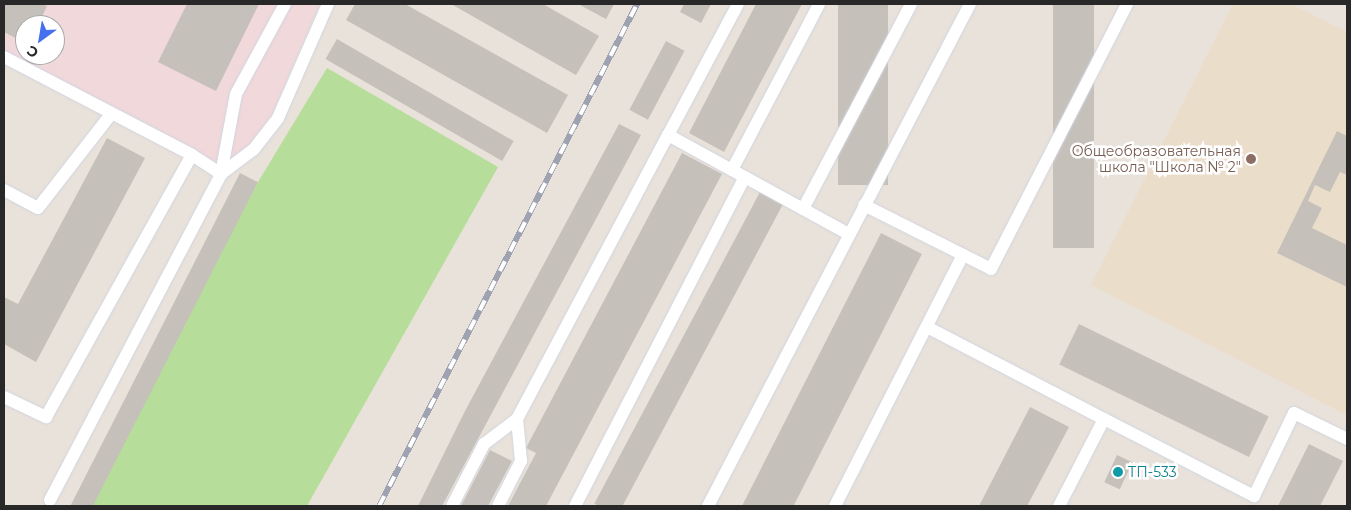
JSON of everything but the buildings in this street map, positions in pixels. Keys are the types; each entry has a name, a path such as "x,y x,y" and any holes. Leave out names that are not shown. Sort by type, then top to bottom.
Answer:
{"lane":[{"path":"50,500 221,174 236,94 285,4"},
{"path":"221,174 254,149 278,118 328,4"},
{"path":"452,506 484,444 517,419 738,4"},
{"path":"732,170 819,4"},
{"path":"803,209 911,4"},
{"path":"708,506 970,4"},
{"path":"864,205 991,269 1127,4"},
{"path":"4,57 192,154 221,174"},
{"path":"4,190 38,208 112,113"},
{"path":"668,135 850,234"},
{"path":"4,397 46,417 192,154"},
{"path":"575,506 745,178"},
{"path":"835,506 963,254"},
{"path":"927,327 1254,496 1294,413 1347,439"},
{"path":"498,506 521,461 517,419"},
{"path":"1059,506 1104,419"}],"shaded area":[{"path":"4,4 320,4 272,114 249,144 213,173 17,65 65,65 65,15 15,15 15,64 4,58"},
{"name":"Общеобразовательная школа \"Школа № 2\"","path":"1233,4 1291,4 1347,32 1347,415 1091,285"}],"green space":[{"path":"327,68 498,167 307,506 85,506 258,182"}],"railway":[{"path":"379,506 637,4"}],"place":[{"name":"Общеобразовательная школа \"Школа № 2\"","path":"1251,159"},
{"name":"ТП-533","path":"1118,472"}]}
